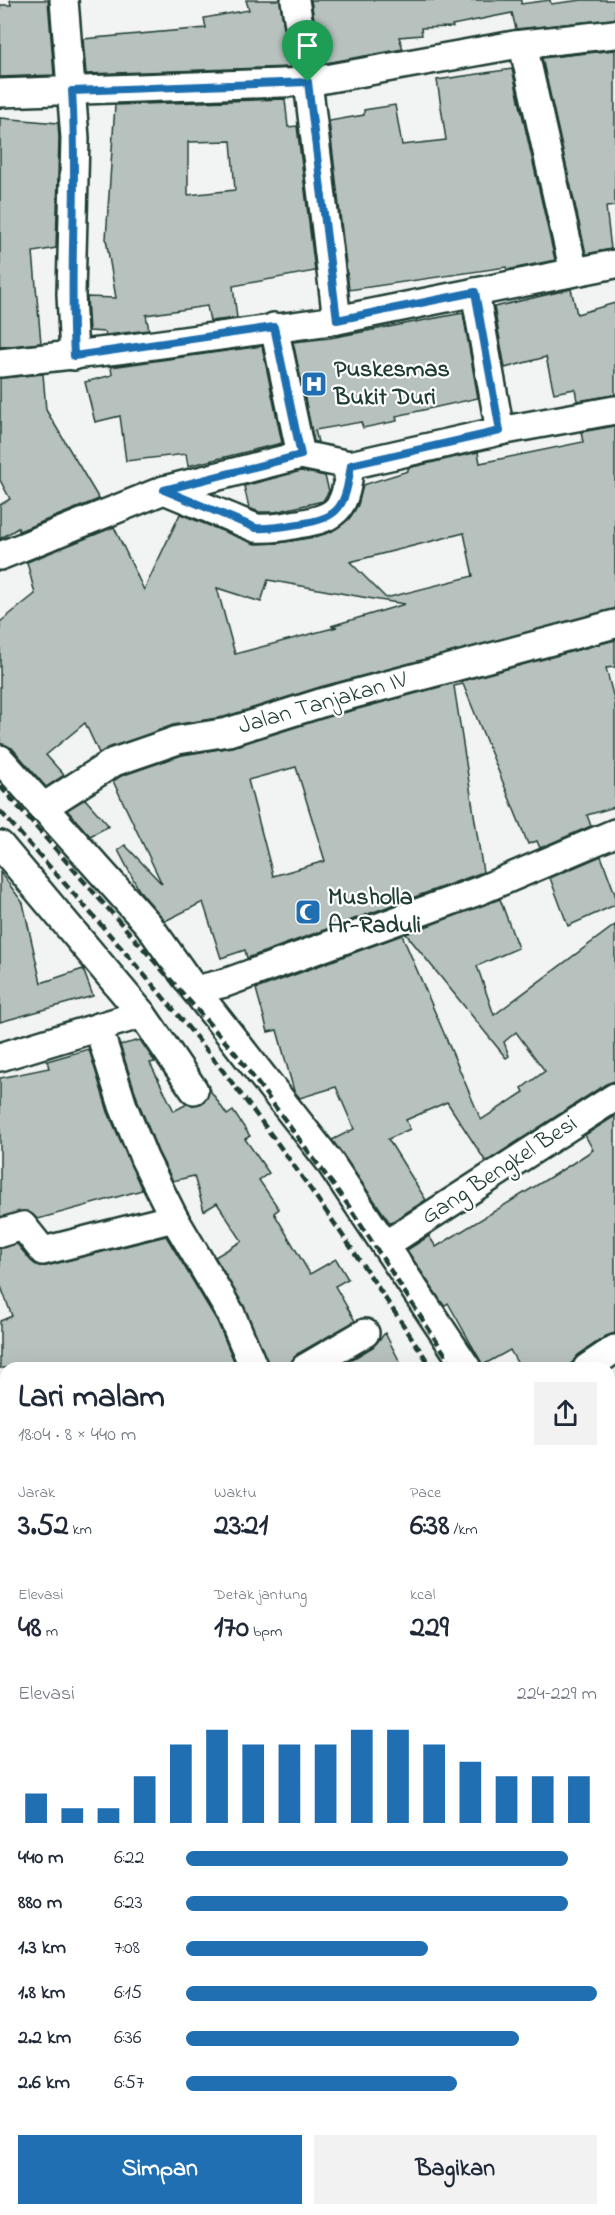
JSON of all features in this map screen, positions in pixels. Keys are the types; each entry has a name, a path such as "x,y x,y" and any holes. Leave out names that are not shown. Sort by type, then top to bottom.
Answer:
{"street":[{"path":"64,0 75,138 71,294 74,356"},
{"path":"295,0 308,82 337,320"},
{"path":"0,93 308,82 522,45 615,34"},
{"path":"522,45 574,272"},
{"path":"0,363 74,356 337,320 615,264"},
{"path":"475,292 500,431"},
{"path":"274,327 301,455"},
{"path":"0,556 164,490 301,455 351,465 500,431 615,410"},
{"path":"164,490 245,525 269,529 325,520 335,512 347,493 351,465"},
{"name":"Jalan Tanjakan IV","path":"42,808 114,762 178,740 228,732 324,702 615,624"},
{"path":"0,759 148,924 195,990 329,1161 463,1362"},
{"path":"195,990 225,983 481,890 615,833"},
{"path":"0,845 142,1014 194,1090"},
{"path":"0,1057 142,1014"},
{"path":"98,1026 123,1106 144,1158 174,1218 231,1314 251,1362"},
{"name":"Gang Bengkel Besi","path":"385,1245 615,1097"},
{"path":"0,1233 23,1226 43,1251 174,1218"},
{"path":"315,1362 365,1333"},
{"path":"596,1362 615,1349"}],"building":[{"path":"10,0 48,0 54,75 0,77 0,5 11,5"},
{"path":"246,0 280,0 290,67 86,74 83,39 206,28 204,18 249,10"},
{"path":"311,0 521,0 521,4 550,0 551,4 582,0 615,0 615,19 516,29 512,13 452,25 453,27 421,28 422,35 399,37 403,49 321,64"},
{"path":"615,50 615,206 606,207 611,249 586,254 542,58"},
{"path":"512,69 555,260 507,270 506,267 349,290 329,121 364,115 364,110 395,105 402,145 446,140 437,80"},
{"path":"285,99 288,127 297,126 315,271 233,286 237,318 210,321 207,306 146,315 149,330 106,335 105,332 89,331 87,297 116,298 106,239 115,105","holes":["231,141 235,190 188,195 188,142"]},
{"path":"0,118 58,123 59,138 56,248 33,252 41,343 0,347"},
{"path":"571,289 577,314 615,303 615,395 577,401 575,389 554,393 546,357 505,368 494,307"},
{"path":"463,313 478,398 396,416 397,421 363,428 361,422 315,430 318,442 314,442 293,342 330,338"},
{"path":"262,346 282,443 188,466 186,454 126,461 120,416 95,422 85,382 112,375 111,367"},
{"path":"43,374 46,410 99,499 19,531 18,528 0,539 0,505 10,499 0,480 0,378"},
{"path":"615,426 615,609 320,687 224,717 173,725 99,753 85,723 46,755 64,775 46,787 12,748 0,744 0,622 35,594 27,562 114,527 144,590 180,514 255,544 315,537 331,532 349,519 358,505 363,485 408,471 408,468 478,452 480,463 583,442 581,432","holes":["464,533 473,576 386,598 350,562","268,580 379,600 405,604 331,626 337,627 235,654 217,588 261,602"]},
{"path":"301,471 325,476 329,491 323,501 275,512 259,512 249,508 244,486"},
{"path":"615,640 615,667 606,668 615,703 615,807 587,815 591,826 540,848 537,841 528,844 463,684 454,686 483,872 247,958 245,950 221,958 203,902 165,921 139,890 118,850 125,845 162,884 113,781 121,776 182,755 233,747 328,717","holes":["296,767 325,861 273,876 248,780"]},
{"path":"85,799 109,826 90,836 67,810"},
{"path":"601,856 615,894 615,905 568,926 550,878"},
{"path":"0,872 23,903 41,983 83,969 93,996 0,1022"},
{"path":"500,899 518,948 477,966 494,1015 615,925 615,1081 606,1084 486,1162 447,1102 406,1120 410,1129 388,1139 426,1200 390,1223 332,1140 354,1129 336,1087 300,1098 294,1091 277,1030 268,1032 256,989 402,935 481,1120 524,1092 522,1088 545,1071 516,1032 504,1042 509,1056 506,1058 406,934"},
{"path":"140,1040 155,1062 150,1063 174,1111 187,1104 202,1103 210,1090 227,1115 233,1111 250,1136 245,1139 269,1173 259,1180 279,1209 274,1213 310,1274 336,1259 348,1279 335,1286 355,1321 297,1354 292,1362 267,1362 245,1308 215,1257 242,1241 217,1203 204,1211 194,1176 173,1181 158,1152 138,1101 120,1045"},
{"path":"89,1049 108,1112 142,1190 38,1219 27,1211 0,1217 0,1078 49,1068 47,1061"},
{"path":"615,1116 615,1333 606,1336 578,1355 573,1362 517,1362 510,1350 488,1362 481,1362 448,1303 444,1306 407,1250 429,1236 436,1247 570,1165 593,1150 585,1135"},
{"path":"166,1236 217,1321 234,1362 0,1362 0,1321 12,1316 0,1284 0,1248 17,1244 31,1261 39,1266"},
{"path":"385,1333 400,1362 347,1362 373,1347"}],"railway":[{"path":"0,786 236,1054 348,1205 450,1362"},
{"path":"0,811 132,961 228,1077 325,1210 428,1362"}],"place":[{"name":"Puskesmas Bukit Duri","path":"314,384"},
{"name":"Musholla Ar-Raduli","path":"308,912"}],"route":[{"path":"308,82 337,320 475,292 500,431 351,465 347,493 335,512 325,520 269,529 256,528 164,490 301,455 274,327 74,356 71,294 75,138 72,91 308,82"}]}
